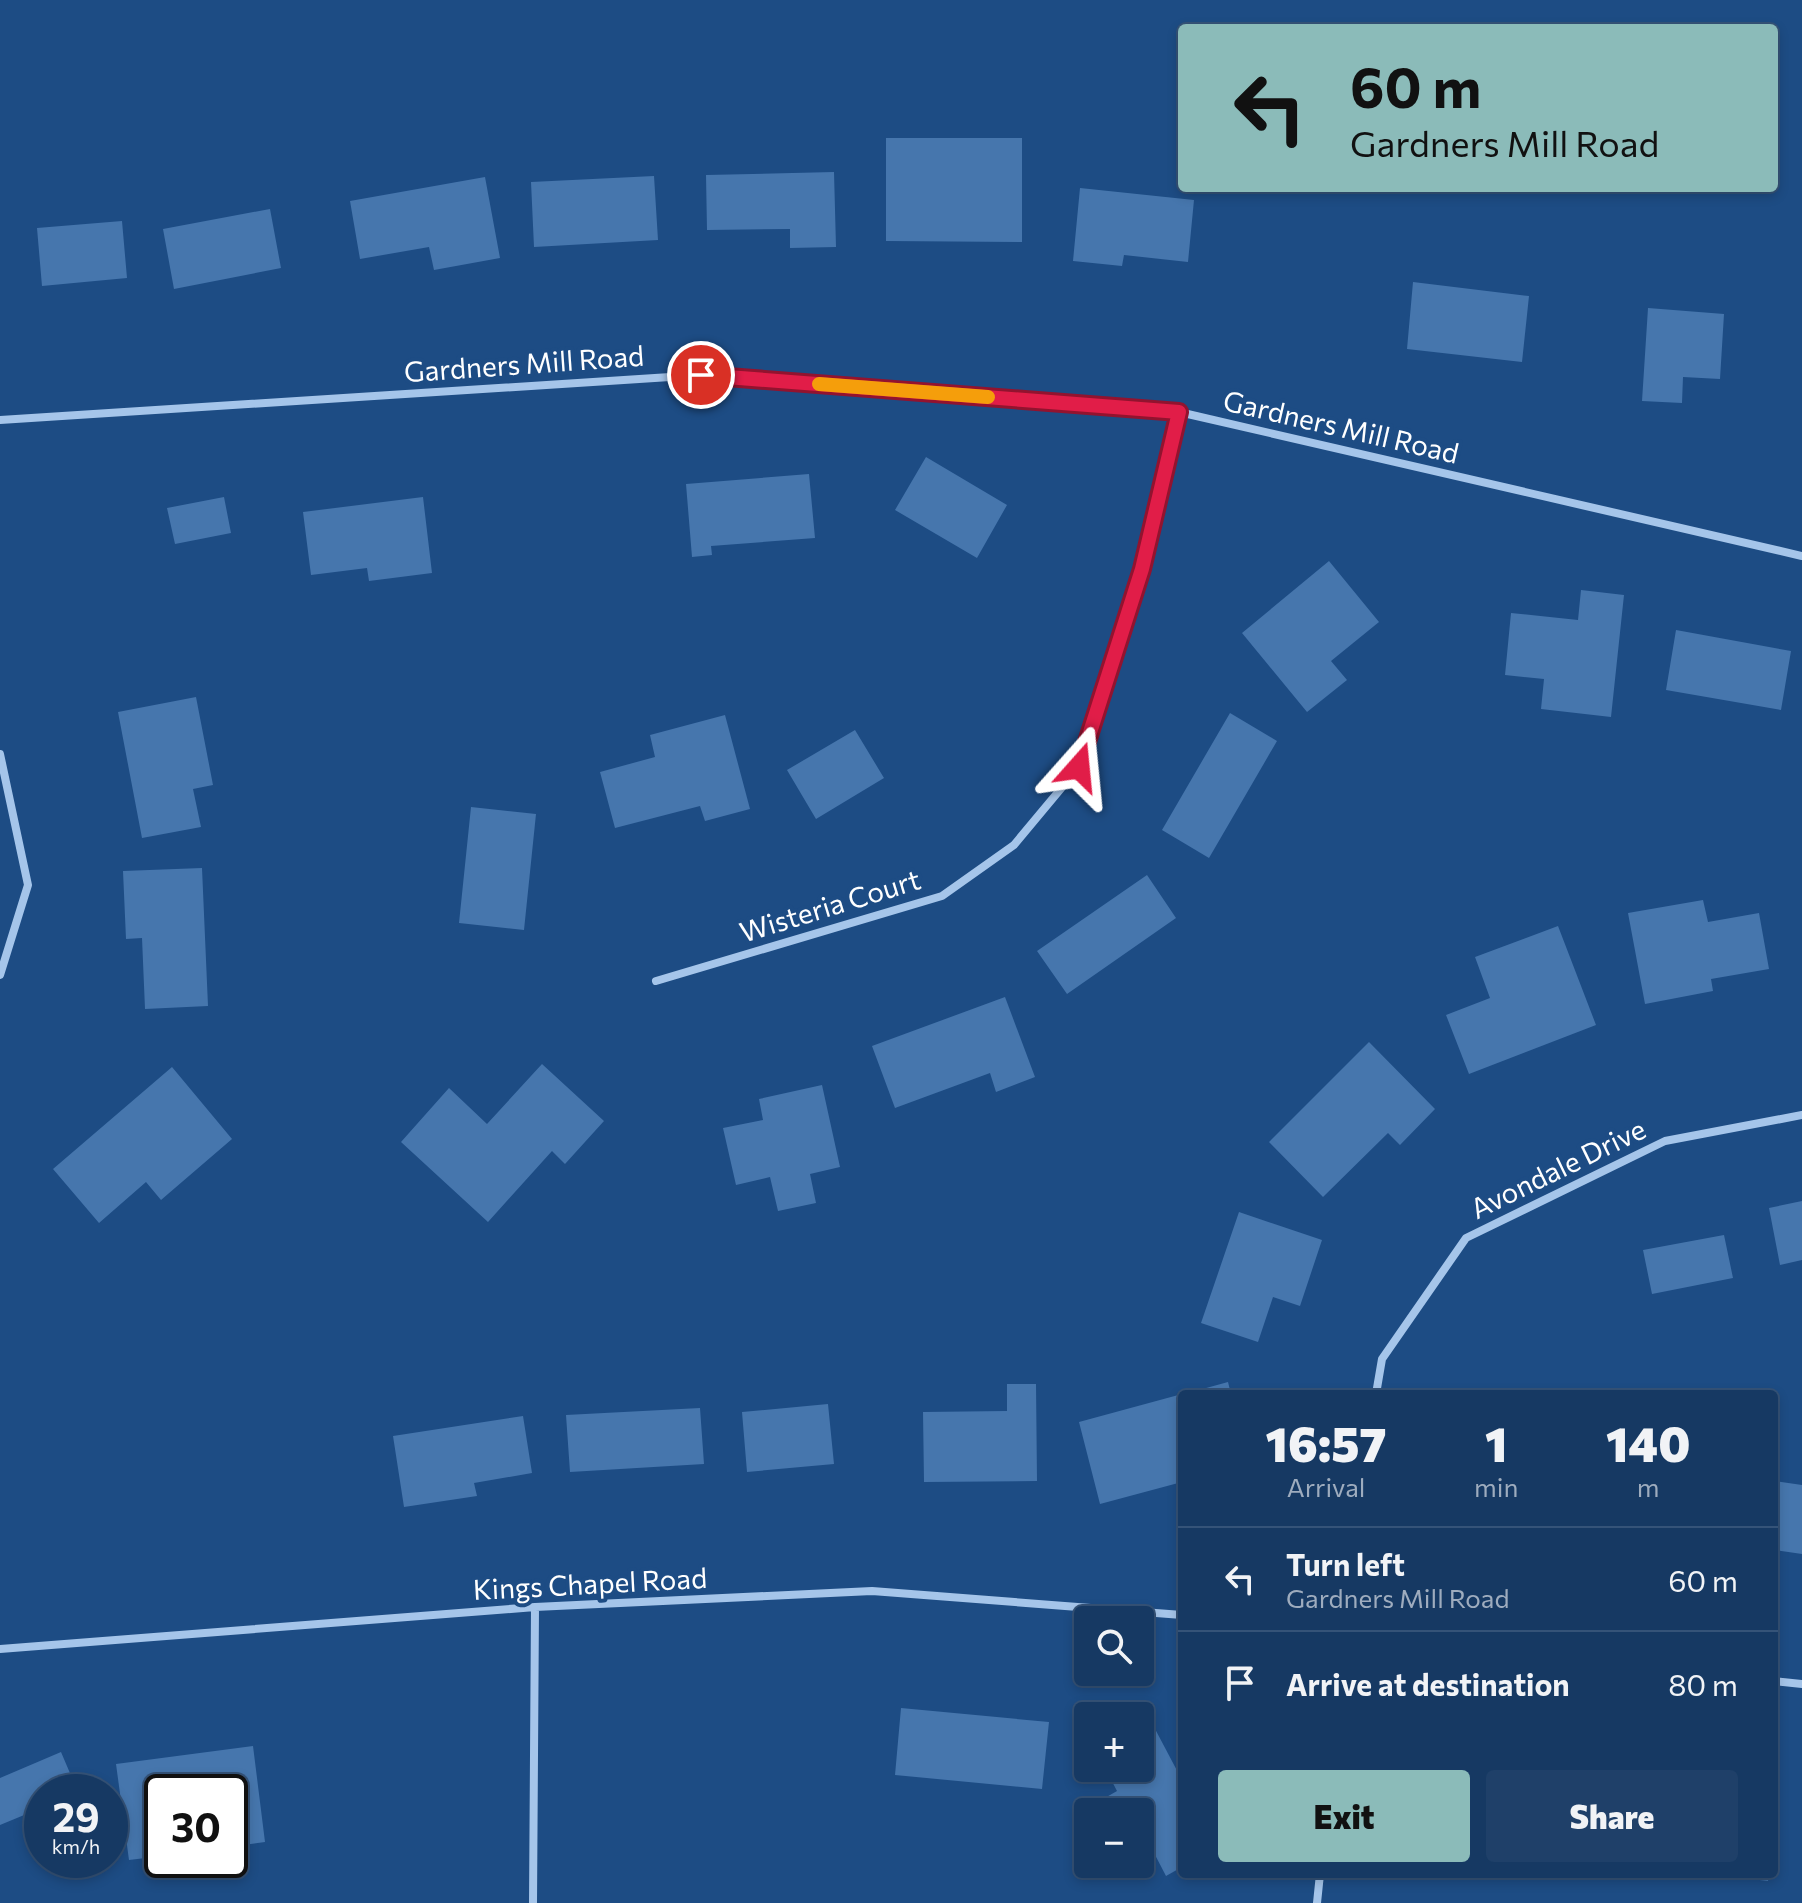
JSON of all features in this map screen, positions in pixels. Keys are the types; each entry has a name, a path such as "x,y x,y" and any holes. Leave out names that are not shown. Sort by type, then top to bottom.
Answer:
{"street":[{"name":"Gardners Mill Road","path":"0,420 701,375 1179,412 1802,556"},
{"name":"Wisteria Court","path":"656,981 942,896 1014,845 1079,767 1142,569 1179,412"},
{"path":"0,754 28,885 0,975"},
{"name":"Avondale Drive","path":"1377,1390 1382,1359 1466,1238 1665,1141 1802,1115"},
{"name":"Kings Chapel Road","path":"0,1649 535,1607 872,1591 1178,1615"},
{"path":"533,1903 535,1607"},
{"path":"1778,1681 1802,1684"},
{"path":"1317,1903 1320,1878"}],"building":[{"path":"886,138 1022,138 1022,242 886,241"},
{"path":"834,172 836,247 790,248 790,229 707,230 706,175"},
{"path":"654,176 658,240 534,247 531,182"},
{"path":"485,177 500,258 434,270 429,247 360,259 350,201"},
{"path":"1080,188 1194,200 1188,262 1124,255 1122,266 1073,261"},
{"path":"270,209 281,268 174,289 163,229"},
{"path":"122,221 127,278 42,286 37,228"},
{"path":"1413,282 1529,296 1522,362 1407,349"},
{"path":"1648,308 1724,314 1720,379 1683,377 1682,403 1642,401"},
{"path":"926,457 1007,505 977,558 895,510"},
{"path":"809,474 815,538 711,546 712,555 692,557 686,484"},
{"path":"224,497 231,533 175,544 167,508"},
{"path":"423,497 432,573 369,581 367,568 311,575 303,512"},
{"path":"1329,561 1379,622 1331,661 1347,680 1307,712 1242,633"},
{"path":"1581,590 1624,595 1611,717 1541,709 1544,679 1505,675 1511,613 1578,620"},
{"path":"1676,630 1791,651 1781,710 1666,690"},
{"path":"196,697 213,785 193,789 201,827 142,838 118,712"},
{"path":"1230,713 1277,741 1209,858 1162,830"},
{"path":"725,715 750,809 705,821 700,806 615,828 600,772 655,757 650,735"},
{"path":"855,730 884,778 816,819 787,770"},
{"path":"471,807 536,814 524,930 459,923"},
{"path":"202,868 208,1006 145,1009 142,938 126,939 123,871"},
{"path":"1147,875 1176,918 1067,994 1037,951"},
{"path":"1703,900 1708,922 1759,913 1769,969 1711,979 1713,991 1645,1004 1628,913"},
{"path":"1558,926 1596,1025 1469,1074 1446,1015 1490,998 1475,957"},
{"path":"1005,997 1035,1077 996,1092 990,1073 895,1108 872,1046"},
{"path":"1369,1042 1435,1109 1400,1145 1388,1133 1323,1197 1269,1142"},
{"path":"542,1064 604,1121 565,1164 552,1151 488,1222 401,1142 449,1088 487,1124"},
{"path":"172,1067 232,1139 161,1200 146,1182 99,1223 53,1169"},
{"path":"822,1085 840,1167 810,1174 816,1203 778,1211 770,1177 736,1185 723,1128 763,1120 759,1099"},
{"path":"1802,1201 1802,1260 1780,1265 1769,1208"},
{"path":"1239,1212 1322,1240 1300,1306 1273,1297 1258,1342 1201,1323"},
{"path":"1724,1235 1733,1278 1652,1294 1643,1250"},
{"path":"1228,1382 1230,1390 1199,1390"},
{"path":"1007,1384 1036,1384 1037,1481 924,1482 923,1412 1007,1411"},
{"path":"1178,1395 1178,1483 1100,1504 1079,1422"},
{"path":"828,1404 834,1464 747,1472 742,1412"},
{"path":"700,1408 704,1464 570,1472 566,1415"},
{"path":"523,1416 532,1473 474,1483 477,1496 404,1507 393,1436"},
{"path":"1778,1482 1802,1485 1802,1554 1778,1551"},
{"path":"901,1708 1049,1722 1042,1789 895,1775"},
{"path":"1154,1727 1178,1772 1178,1869 1166,1876 1154,1853 1154,1798 1105,1798 1117,1791 1112,1782 1154,1782"},
{"path":"253,1746 265,1842 248,1844 248,1774 144,1774 144,1858 129,1860 128,1774 117,1774 116,1764"},
{"path":"61,1752 70,1774 24,1774 24,1815 0,1825 0,1778"}],"slow traffic":[{"path":"819,384 988,397"}],"route":[{"path":"701,375 1179,412 1142,569 1079,767"}]}
